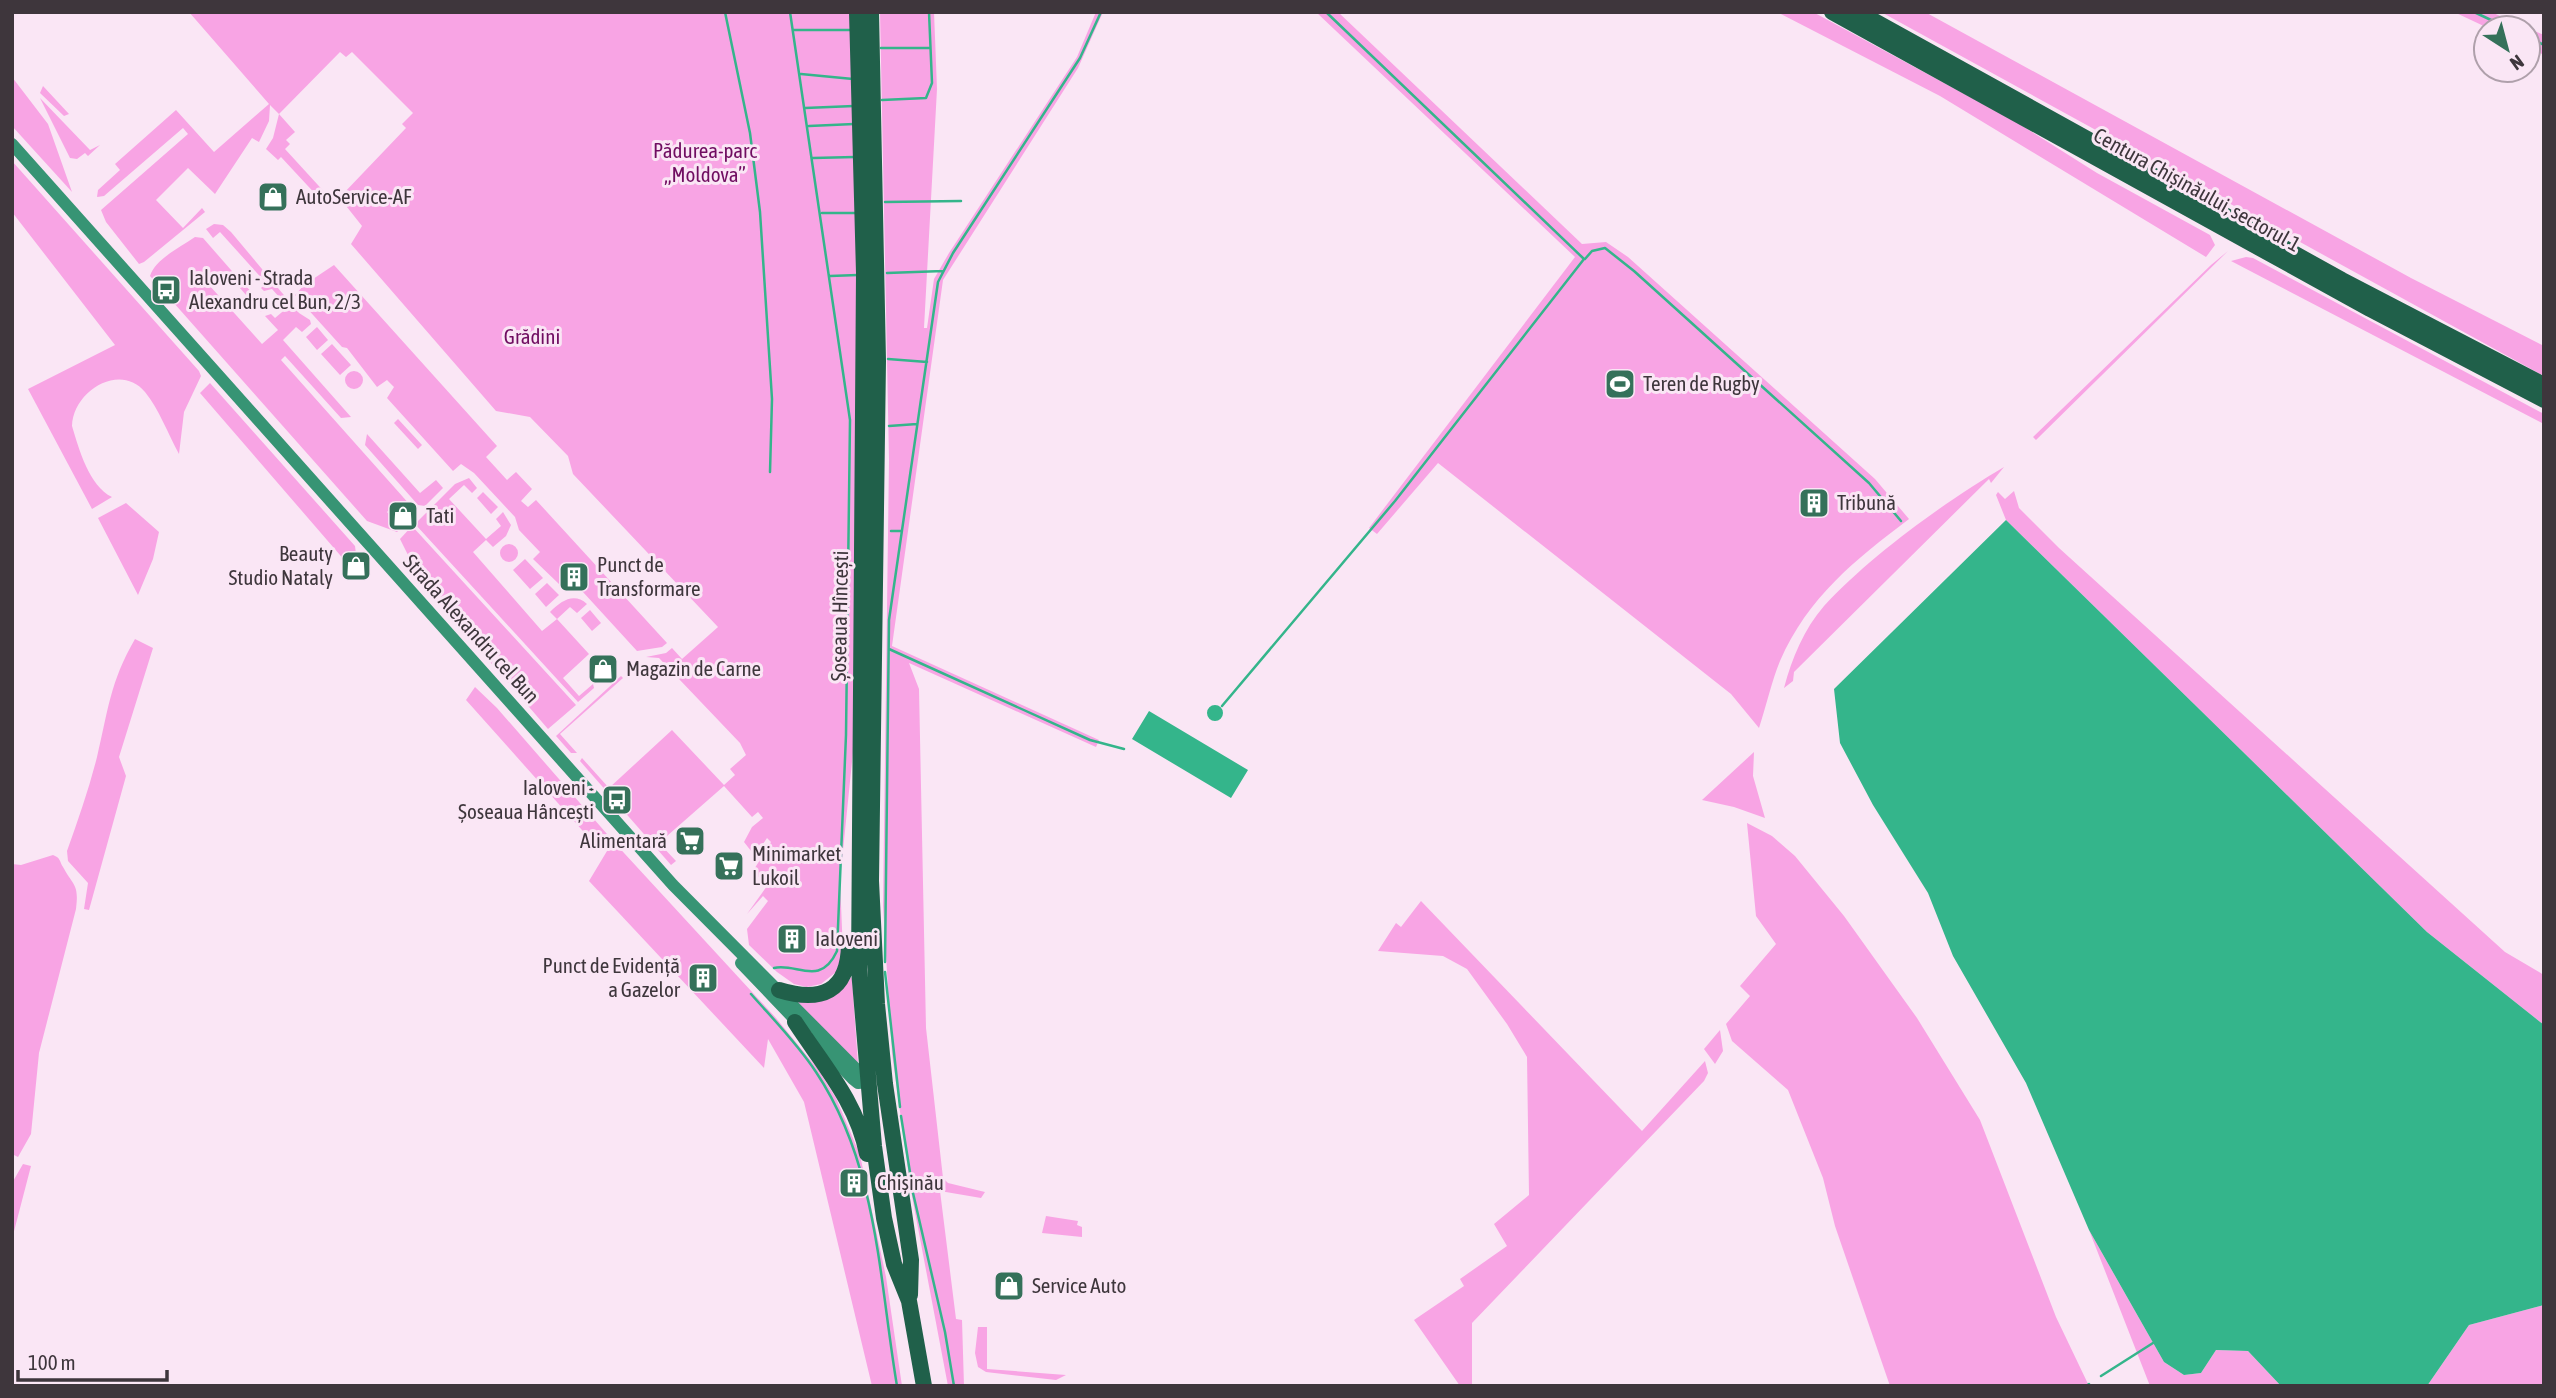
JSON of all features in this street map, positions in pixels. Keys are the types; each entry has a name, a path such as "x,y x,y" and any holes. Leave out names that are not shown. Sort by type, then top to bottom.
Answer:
{"highway":[{"name":"Șoseaua Hîncești","path":"857,12 864,273 858,957 884,1218"},
{"name":"Șoseaua Hîncești","path":"871,12 878,360 871,881 883,1059 903,1215"},
{"name":"Centura Chișinăului, sectorul 1","path":"1832,12 2370,309 2544,400"},
{"name":"Centura Chișinăului, sectorul 1","path":"1858,12 2342,280 2544,385"},
{"path":"779,990 804,996 822,994 838,984 848,964 852,785 860,691"},
{"path":"870,1081 876,1073 869,939 871,881"},
{"path":"795,1022 852,1110 865,1146 876,1200 884,1218 894,1264 909,1301 924,1386"},
{"path":"870,1081 882,1069 883,1059"},
{"path":"870,1081 880,1100 896,1197 903,1215 912,1260 909,1301"}],"main road":[{"name":"Strada Alexandru cel Bun","path":"12,144 673,885 735,950 747,957 870,1081"},
{"name":"Strada Alexandru cel Bun","path":"735,950 741,962 795,1022 853,1079 858,1083 870,1081"}],"green space":[{"name":"Pădurea-parc „Moldova”","path":"189,12 851,12 860,333 854,742 840,880 843,953 836,972 821,984 807,987 794,984 749,945 747,929 768,901 763,896 747,914 767,886 753,871 771,842 767,838 755,856 744,842 752,827 763,818 758,812 752,817 724,786 659,843 676,861 671,865 580,761 582,758 609,788 672,730 724,785 735,775 730,769 746,755 740,743 659,658 646,657 666,653 672,648 682,659 718,627 573,474 568,456 530,417 496,411 351,244 362,226 343,202 342,195 406,128 402,124 413,113 352,52 346,57 340,52 279,114 270,105 269,121 259,142 252,138 215,194 188,168 156,200 183,228 202,208 205,212 144,262 139,264 106,222 101,210 188,134 183,128 104,196 97,197 98,190 120,170 115,164 176,110 214,152 269,104"},
{"path":"880,12 934,12 937,89 924,328 927,328 934,279 1077,57 1096,12 1103,12 1078,68 943,280 892,646 1099,740 1096,747 909,663 919,689 926,1028 943,1178 948,1183 985,1192 981,1198 940,1191 956,1319 962,1320 964,1386 948,1386 911,1191 892,1054 883,906 889,460"},
{"path":"1316,12 1338,12 1582,244 1606,242 1628,257 1875,479 1909,519 1835,581 1804,618 1780,661 1759,728 1731,694 1438,463 1377,534 1369,528 1575,257"},
{"path":"1777,12 1813,12 2016,122 2097,173 2210,235 2215,245 2206,257 1940,96"},
{"path":"1881,12 1925,12 2411,278 2544,346 2544,376"},
{"path":"2454,12 2496,14 2472,14 2472,20"},
{"path":"2542,34 2544,35 2544,55 2542,54"},
{"path":"12,77 48,124 72,192 12,126"},
{"path":"43,86 69,114 64,116 40,93"},
{"path":"40,98 90,150 100,145 88,156 85,153 77,159 70,158"},
{"path":"279,114 295,132 286,140 290,144 285,149 328,196 325,199 320,199 281,157 278,160 266,149 273,138"},
{"path":"12,161 201,376 184,412 179,454 155,406 135,383 111,380 89,392 80,402 74,413 72,426 78,445 91,476 104,492 112,497 92,509 28,389 115,345 12,212"},
{"path":"214,224 223,225 231,232 299,313 310,320 311,324 302,332 296,327 283,340 351,417 341,418 285,356 281,360 411,506 413,517 399,501 387,512 401,528 397,532 367,521 150,276 157,264 169,254 195,237 203,238 238,278 236,283 224,271 209,285 262,344 278,330 265,316 271,314 275,318 288,307 272,289 264,291 261,288 266,283 220,232 213,238 206,229"},
{"path":"2228,251 2036,440 2033,437 2211,265"},
{"path":"2253,258 2544,414 2544,424 2231,261"},
{"path":"334,265 497,446 486,457 507,480 516,472 532,489 521,501 528,507 536,500 667,643 662,647 637,651 583,592 564,581 559,584 533,559 540,552 519,530 515,517 474,473 461,464 453,471 387,398 394,387 387,380 377,387 347,348 342,347 295,295 304,285"},
{"path":"245,285 265,307 261,312 239,287"},
{"path":"317,327 328,340 317,350 306,337"},
{"path":"332,344 351,365 340,375 321,354"},
{"path":"354,371 360,374 363,380 360,386 354,389 348,386 345,380 348,374"},
{"path":"210,383 355,546 356,554 346,562 200,393"},
{"path":"398,419 422,445 418,449 394,423"},
{"path":"367,434 420,493 436,480 443,488 425,506 418,505 365,445"},
{"path":"2004,467 1991,483 1989,479 1794,672 1793,681 1784,688 1805,634 1824,606 1863,568 1910,530"},
{"path":"469,478 477,488 472,493 464,485 449,499 486,539 501,526 496,519 503,512 511,525 506,536 493,547 486,540 473,552 542,631 557,619 589,654 563,678 579,696 593,684 594,688 578,702 415,524 455,484"},
{"path":"2014,491 2019,508 2059,548 2505,952 2544,975 2544,1025 2427,932 2006,520 1996,495 1998,492 2005,499"},
{"path":"483,492 498,507 491,514 477,498"},
{"path":"126,503 159,532 153,559 138,595 98,518"},
{"path":"412,526 576,705 548,729 410,569 409,557 400,539"},
{"path":"509,544 515,547 518,553 515,559 509,562 503,559 500,553 503,547"},
{"path":"525,559 543,578 530,589 513,570"},
{"path":"547,583 559,595 546,607 535,594"},
{"path":"572,598 587,604 577,613 570,607 557,619 550,612 563,601"},
{"path":"590,610 601,623 592,631 581,618"},
{"path":"135,639 153,648 119,757 126,776 89,910 84,909 88,883 68,861 67,851 97,757 115,683"},
{"path":"621,676 623,678 560,734 577,753 571,753 556,736"},
{"path":"475,687 497,708 607,834 598,848 466,700"},
{"path":"1754,752 1753,776 1765,818 1702,800"},
{"path":"1747,823 1772,836 1795,856 1844,916 1917,1018 1980,1120 2056,1317 2089,1386 1890,1386 1835,1226 1823,1178 1788,1090 1732,1041 1726,1024 1750,996 1740,986 1776,944 1756,916"},
{"path":"613,841 776,1018 817,1068 836,1098 860,1155 886,1277 902,1386 872,1386 804,1102 768,1039 764,1068 589,881"},
{"path":"53,855 59,859 75,886 76,909 39,1053 31,1134 18,1157 12,1154 12,864 21,865"},
{"path":"1421,901 1642,1131 1705,1061 1708,1073 1704,1081 1472,1323 1472,1386 1460,1386 1414,1320 1464,1286 1460,1279 1507,1246 1494,1224 1529,1195 1527,1057 1467,969 1443,956 1378,951 1396,923 1401,927"},
{"path":"851,977 858,1064 793,1000 839,991"},
{"path":"1720,1030 1723,1051 1715,1064 1704,1049"},
{"path":"23,1164 31,1166 12,1239 12,1183"},
{"path":"1046,1216 1078,1221 1077,1225 1082,1227 1082,1237 1042,1233"},
{"path":"2089,1230 2164,1362 2184,1375 2201,1373 2216,1350 2248,1351 2281,1386 2150,1386"},
{"path":"2544,1305 2544,1386 2427,1386 2469,1325"},
{"path":"978,1327 987,1327 987,1369 1066,1375 1056,1380 986,1372 978,1367 975,1353"}],"shaded area":[{"path":"2006,520 2427,932 2544,1025 2544,1305 2469,1325 2427,1386 2281,1386 2248,1351 2216,1350 2201,1373 2184,1375 2164,1362 2089,1230 2026,1083 1953,956 1928,893 1873,805 1840,743 1834,689"},
{"path":"1212,705 1218,705 1223,713 1221,719 1212,721 1207,716 1207,710"},
{"path":"1149,711 1248,770 1231,798 1132,739"}],"waterway":[{"path":"725,12 750,133 760,212 772,399 770,472"},
{"path":"774,968 815,971 830,962 837,951 846,735 850,420 790,12"},
{"path":"882,100 926,98 932,83 929,12"},
{"path":"885,962 889,620 938,282 953,253 1080,58 1101,12"},
{"path":"1222,706 1395,501 1584,259 1326,12"},
{"path":"2474,12 2478,14"},
{"path":"793,30 851,30"},
{"path":"881,48 930,48"},
{"path":"801,74 853,79"},
{"path":"805,108 854,106"},
{"path":"809,126 854,124"},
{"path":"813,158 855,157"},
{"path":"885,202 961,201"},
{"path":"822,213 857,213"},
{"path":"1585,259 1592,251 1605,248 1634,271 1869,483 1901,521"},
{"path":"887,273 943,271"},
{"path":"830,276 858,275"},
{"path":"888,359 927,362"},
{"path":"889,426 917,424"},
{"path":"891,531 902,531"},
{"path":"889,649 1090,740 1124,749"},
{"path":"885,972 900,1107"},
{"path":"751,994 793,1041 816,1072 837,1108 852,1145 873,1224 897,1386"},
{"path":"901,1116 912,1185"},
{"path":"913,1193 945,1332 954,1386"},
{"path":"2101,1376 2153,1343"}],"place":[{"name":"AutoService-AF","path":"273,197"},
{"name":"Ialoveni - Strada Alexandru cel Bun, 2/3","path":"166,290"},
{"name":"Teren de Rugby","path":"1620,384"},
{"name":"Tribună","path":"1814,503"},
{"name":"Tati","path":"403,516"},
{"name":"Beauty Studio Nataly","path":"356,566"},
{"name":"Punct de Transformare","path":"574,577"},
{"name":"Magazin de Carne","path":"603,669"},
{"name":"Ialoveni - Șoseaua Hâncești","path":"617,800"},
{"name":"Alimentară","path":"690,841"},
{"name":"Minimarket Lukoil","path":"729,866"},
{"name":"Ialoveni","path":"792,939"},
{"name":"Punct de Evidență a Gazelor","path":"703,978"},
{"name":"Chișinău","path":"854,1183"},
{"name":"Service Auto","path":"1009,1286"}],"park label":[{"name":"Grădini","path":"532,337"}]}
